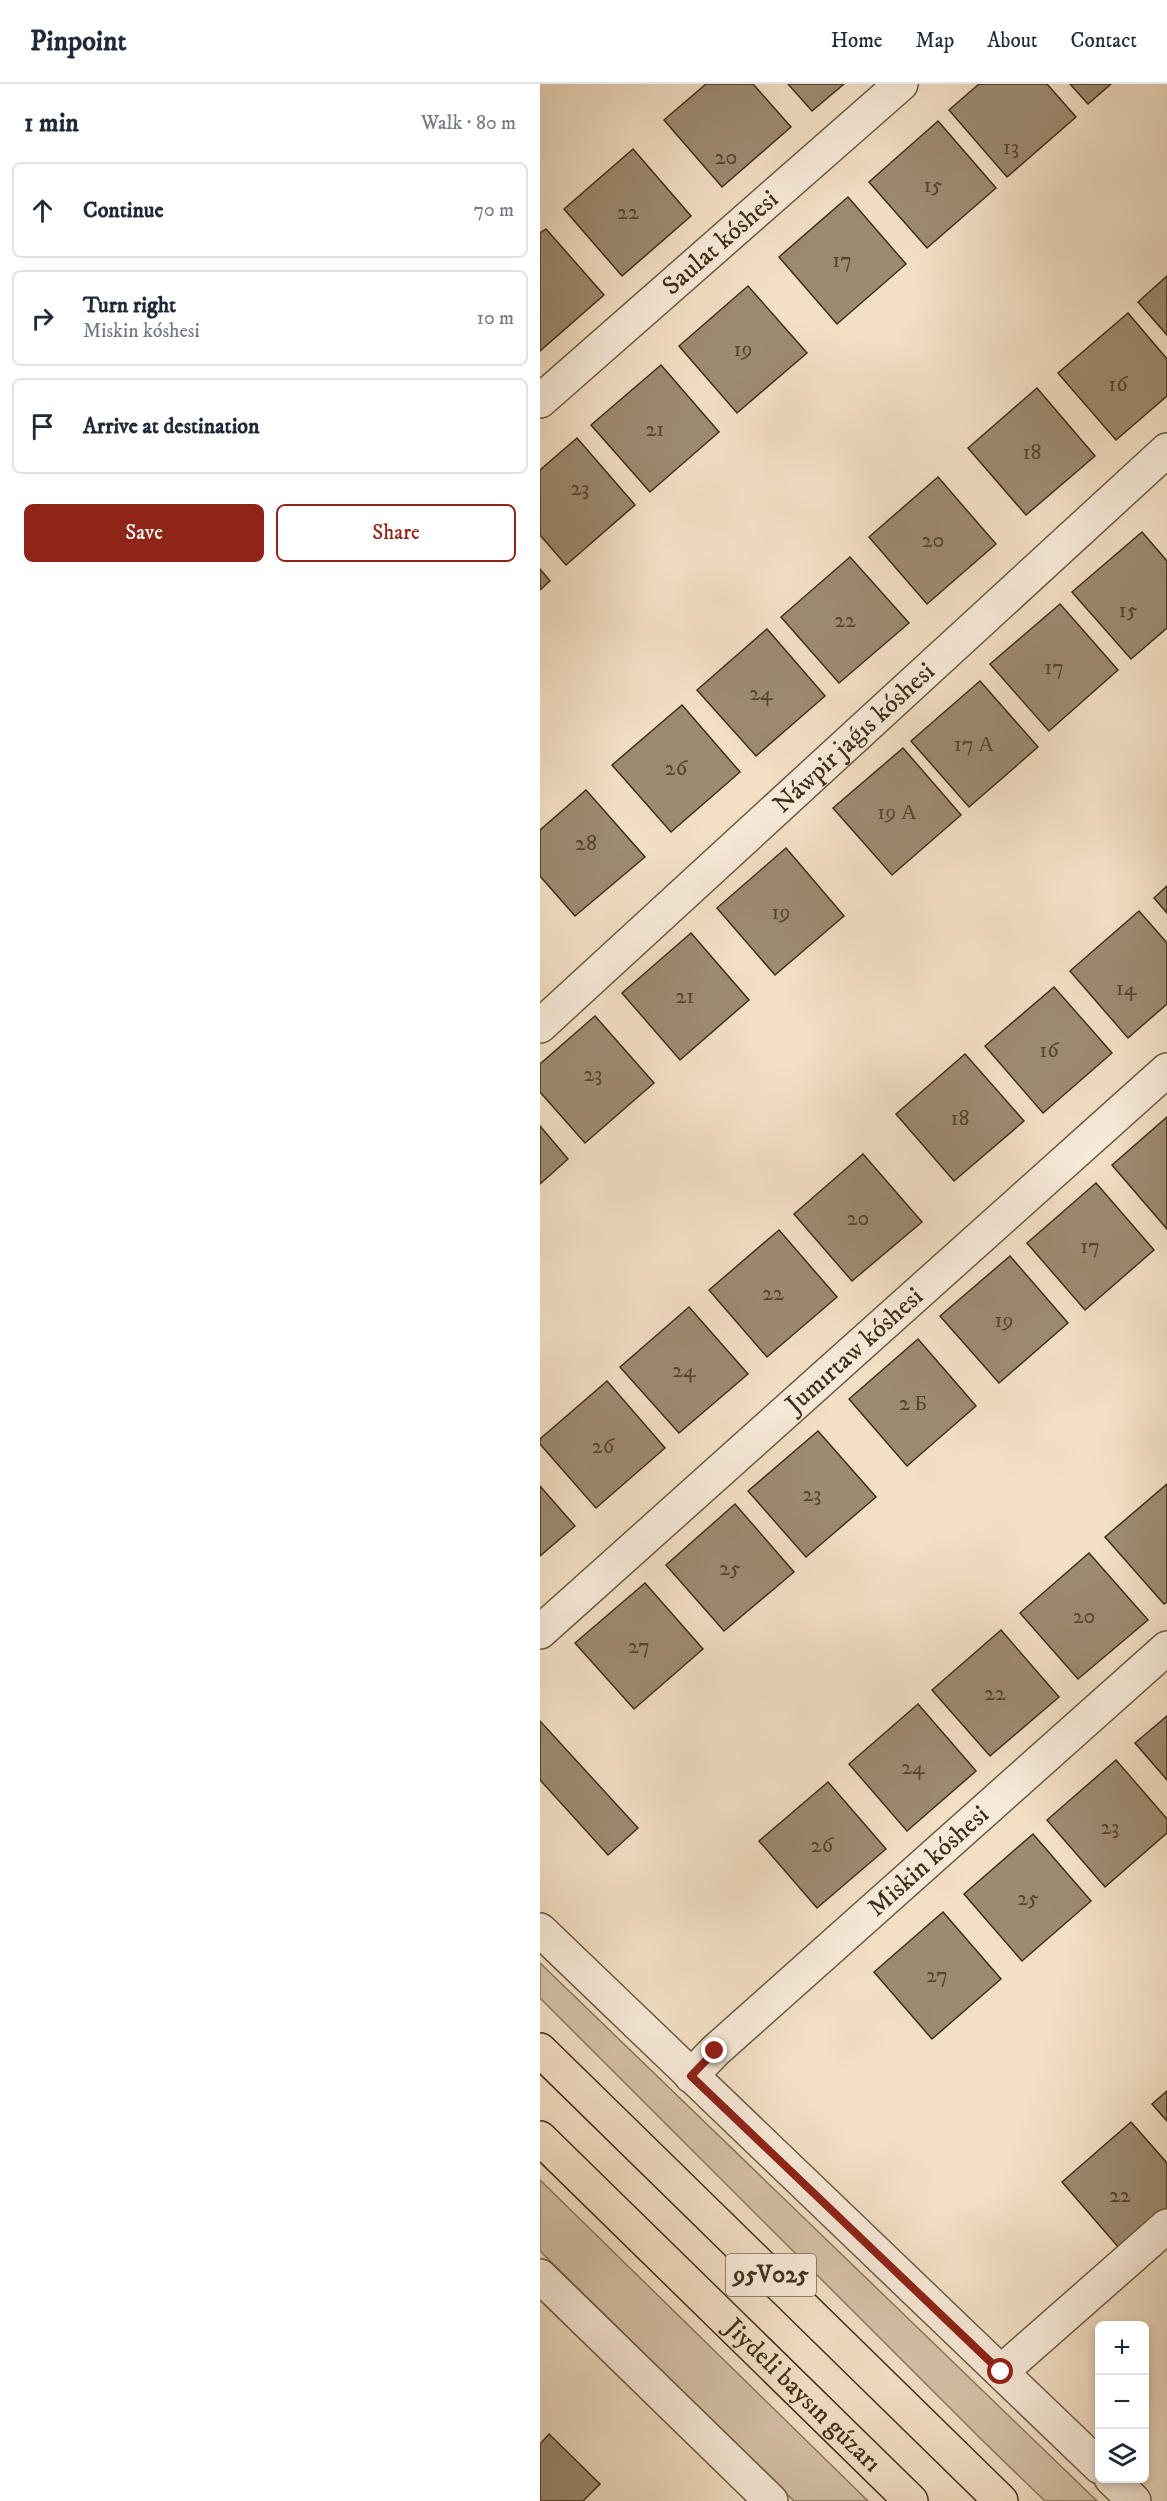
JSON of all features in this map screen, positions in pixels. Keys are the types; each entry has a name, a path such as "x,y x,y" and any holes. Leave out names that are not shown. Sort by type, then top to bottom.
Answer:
{"main road":[{"name":"95V025","path":"540,2050 1001,2501"},
{"name":"Jiydeli baysın gúzarı","path":"540,2138 911,2501"}],"street":[{"name":"Saulat kóshesi","path":"540,401 901,84"},
{"name":"Náwpir jaǵıs kóshesi","path":"540,1026 1167,450"},
{"name":"Jumırtaw kóshesi","path":"540,1632 1167,1070"},
{"name":"Miskin kóshesi","path":"691,2076 732,2035 1167,1648"},
{"path":"540,1930 1095,2462"},
{"path":"1001,2372 1167,2226"},
{"path":"540,2276 771,2501"},
{"path":"1116,2483 1134,2501"}],"shaded area":[{"path":"540,1963 1097,2501 1045,2501 540,1998"},
{"path":"540,2180 868,2501 794,2501 540,2251"}],"building":[{"path":"706,84 753,84 791,127 722,187 664,120"},
{"path":"788,84 844,84 812,111"},
{"path":"979,84 1047,84 1076,117 1007,177 949,110"},
{"path":"1070,84 1111,84 1088,104"},
{"path":"938,121 996,188 927,248 869,182"},
{"path":"633,149 691,216 622,276 564,209"},
{"path":"848,197 906,264 837,324 779,257"},
{"path":"546,229 604,295 540,351 540,233"},
{"path":"1167,276 1167,335 1138,302"},
{"path":"748,286 807,353 737,413 679,346"},
{"path":"1128,313 1167,359 1167,396 1116,440 1058,373"},
{"path":"661,365 719,432 650,492 591,425"},
{"path":"1037,388 1095,456 1026,515 968,448"},
{"path":"577,438 635,505 566,565 540,535 540,470"},
{"path":"938,477 996,544 927,604 869,537"},
{"path":"1142,532 1167,561 1167,628 1131,659 1072,592"},
{"path":"850,557 909,623 839,683 781,617"},
{"path":"540,569 550,581 540,590"},
{"path":"1060,604 1118,670 1049,731 990,664"},
{"path":"767,629 825,696 756,756 697,690"},
{"path":"980,681 1038,747 969,807 911,741"},
{"path":"682,705 740,772 671,832 612,765"},
{"path":"903,748 961,815 892,875 833,808"},
{"path":"586,790 645,857 575,916 540,876 540,830"},
{"path":"786,848 844,916 775,975 717,908"},
{"path":"1167,886 1167,913 1154,898"},
{"path":"1139,911 1167,943 1167,1004 1128,1038 1070,971"},
{"path":"691,933 749,1000 680,1060 622,993"},
{"path":"1054,987 1112,1053 1043,1113 985,1046"},
{"path":"595,1016 654,1083 585,1143 540,1092 540,1064"},
{"path":"965,1054 1024,1121 954,1181 896,1114"},
{"path":"1167,1117 1167,1229 1112,1165"},
{"path":"540,1126 568,1159 540,1184"},
{"path":"863,1154 922,1222 852,1281 794,1214"},
{"path":"1096,1183 1154,1250 1085,1310 1027,1243"},
{"path":"779,1230 837,1297 767,1357 709,1290"},
{"path":"1010,1256 1068,1323 999,1383 940,1316"},
{"path":"689,1307 748,1374 679,1433 620,1367"},
{"path":"918,1339 976,1406 907,1466 849,1399"},
{"path":"607,1381 665,1448 596,1508 540,1444 540,1439"},
{"path":"818,1431 876,1497 806,1557 748,1491"},
{"path":"1167,1484 1167,1602 1164,1604 1105,1537"},
{"path":"540,1486 575,1526 540,1556"},
{"path":"735,1504 794,1572 724,1631 666,1565"},
{"path":"1089,1553 1148,1620 1078,1679 1020,1613"},
{"path":"645,1583 703,1649 634,1709 575,1643"},
{"path":"1001,1630 1059,1697 990,1756 932,1690"},
{"path":"918,1704 976,1771 907,1831 849,1764"},
{"path":"1167,1716 1167,1780 1135,1743"},
{"path":"540,1721 638,1828 608,1855 540,1780"},
{"path":"1116,1760 1167,1819 1167,1833 1105,1887 1047,1820"},
{"path":"828,1782 886,1849 817,1908 759,1841"},
{"path":"1033,1834 1091,1901 1022,1961 964,1894"},
{"path":"943,1912 1001,1979 932,2039 874,1972"},
{"path":"1167,2091 1167,2121 1152,2104"},
{"path":"1131,2122 1167,2163 1167,2208 1120,2249 1062,2182"},
{"path":"549,2434 600,2484 583,2501 540,2501 540,2444"}],"route":[{"path":"715,2051 691,2076 1001,2372"}]}
